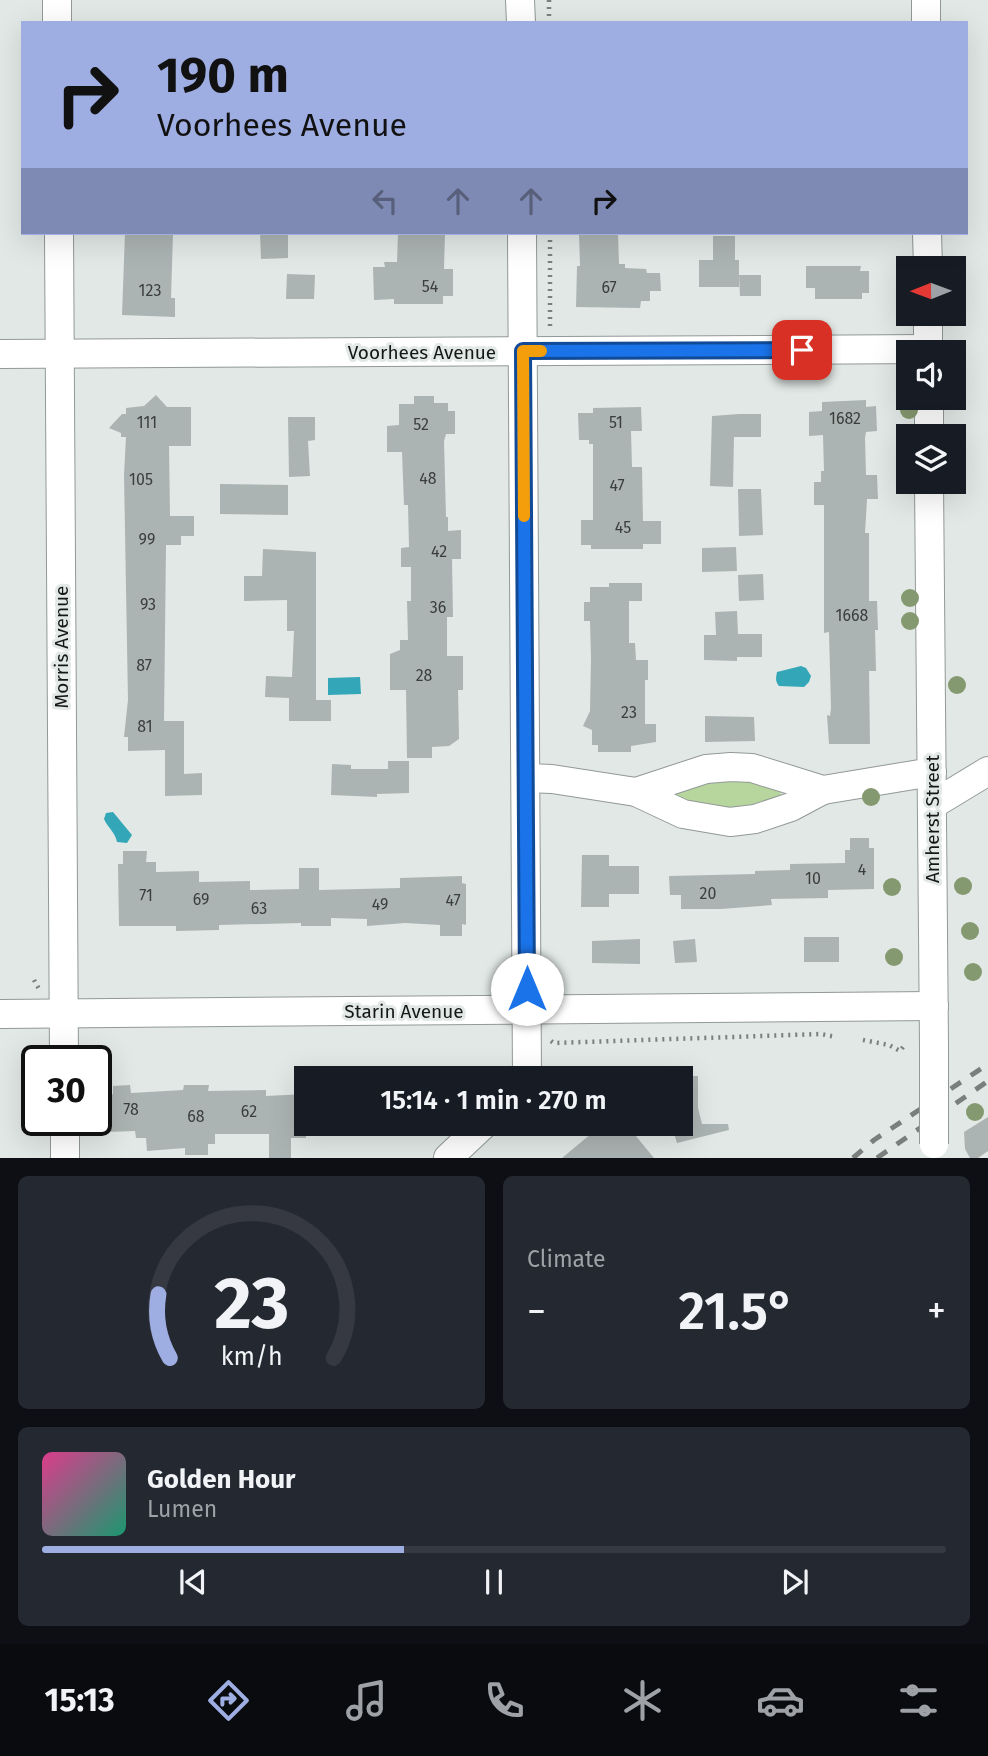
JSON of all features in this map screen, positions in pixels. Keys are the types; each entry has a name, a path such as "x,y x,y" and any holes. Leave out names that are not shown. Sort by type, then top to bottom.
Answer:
{"street":[{"path":"57,0 57,21"},
{"path":"520,0 520,21"},
{"path":"926,0 926,21"},
{"name":"Morris Avenue","path":"58,235 64,1045"},
{"path":"522,235 527,1066"},
{"path":"928,235 928,256"},
{"name":"Voorhees Avenue","path":"0,354 896,350"},
{"name":"Amherst Street","path":"929,494 934,1151"},
{"path":"636,792 706,769 731,767 752,768 823,790"},
{"path":"932,805 988,771"},
{"path":"526,778 552,779 636,792 683,814 730,822 755,819 791,807 823,790 932,772"},
{"name":"Starin Avenue","path":"0,1014 933,1006"},
{"path":"65,1136 65,1157"},
{"path":"448,1157 471,1136"}],"path":[{"path":"548,0 549,21"},
{"path":"550,235 550,326"},
{"path":"554,1043 821,1034 836,1037"},
{"path":"863,1041 889,1045 900,1051 902,1047"}],"green space":[{"path":"716,780 757,781 779,787 781,793 779,799 736,810 678,799 676,794 679,787"}],"water":[{"path":"801,666 806,668 811,676 804,687 779,686 776,681 777,672"},
{"path":"360,677 361,694 328,695 328,678"},
{"path":"113,812 132,835 127,843 117,842 104,819 106,813"}],"building":[{"path":"125,235 173,235 171,298 175,298 175,317 122,315"},
{"path":"260,235 288,235 288,258 261,259"},
{"path":"398,235 445,235 444,269 453,269 453,296 443,296 443,304 394,304 394,299 374,300 373,267 385,267 384,262 397,262"},
{"path":"579,235 618,235 619,264 625,264 625,268 646,269 647,273 660,273 661,291 650,291 650,301 641,301 640,308 576,307 577,266 580,266"},
{"path":"713,236 735,236 735,260 739,260 739,287 699,287 699,260 713,260"},
{"path":"806,266 861,266 860,271 869,271 869,293 862,293 862,299 815,299 815,288 806,288"},
{"path":"287,274 315,275 314,299 286,299"},
{"path":"739,275 761,275 761,296 740,296"},
{"path":"156,395 167,407 191,407 191,446 169,446 170,516 194,516 194,536 181,536 181,545 166,545 164,721 184,721 184,774 202,773 202,795 165,796 165,750 128,751 128,737 124,737 128,700 124,475 126,437 121,437 121,433 109,428 122,414 126,414 126,408 144,406"},
{"path":"414,396 434,396 434,403 448,403 448,411 455,411 455,434 446,434 444,441 446,517 448,531 461,530 461,559 452,559 453,617 447,617 447,656 463,656 463,690 458,690 459,739 449,746 432,747 432,758 407,758 406,690 390,690 390,654 400,650 400,640 408,640 407,601 411,601 411,567 401,567 401,548 409,547 402,452 387,452 387,426 399,425 399,404 414,404"},
{"path":"866,400 866,407 876,406 877,431 866,432 865,438 866,475 877,475 878,499 867,499 865,533 869,533 869,601 877,601 878,630 875,630 876,671 869,671 870,744 829,744 827,715 830,716 831,708 829,632 824,633 824,505 814,505 814,482 821,482 821,471 824,471 823,435 809,436 809,412 822,411 822,402"},
{"path":"641,407 642,431 631,431 632,467 642,467 643,521 661,521 661,544 643,544 643,549 591,549 591,545 581,545 581,520 593,520 593,444 589,444 589,440 579,440 578,413 593,413 593,408"},
{"path":"761,414 761,437 734,437 733,487 710,486 712,416"},
{"path":"288,417 315,417 315,440 308,441 310,476 289,477"},
{"path":"220,484 288,485 288,515 220,514"},
{"path":"738,489 761,489 763,535 739,536"},
{"path":"736,547 737,571 702,572 702,548"},
{"path":"263,549 316,552 316,700 331,700 331,721 289,721 289,698 265,697 266,676 292,677 294,631 287,631 287,600 244,601 244,576 262,576"},
{"path":"763,574 764,600 739,601 738,575"},
{"path":"609,583 642,583 642,601 629,601 629,643 635,643 636,660 648,660 645,724 656,724 656,742 631,746 631,752 598,752 598,745 592,745 592,730 583,726 590,711 591,658 590,621 584,621 584,602 590,602 590,587 609,587"},
{"path":"737,611 738,634 762,634 762,657 737,657 737,661 704,660 704,635 716,635 715,612"},
{"path":"705,716 754,717 755,741 705,742"},
{"path":"388,761 409,761 409,793 377,794 377,797 331,795 332,764 351,765 351,769 388,769"},
{"path":"850,838 869,838 869,848 874,848 874,889 828,890 828,898 771,899 772,905 721,909 681,909 681,895 670,895 669,876 755,874 755,871 790,870 790,864 845,863 845,850 850,850"},
{"path":"123,851 147,851 146,862 156,862 156,872 199,871 199,882 250,881 250,890 299,889 299,868 319,868 319,890 400,888 400,878 462,876 462,883 466,884 466,925 462,924 462,936 440,936 440,925 405,923 367,926 367,919 331,918 331,926 301,926 301,923 219,925 219,930 176,931 176,926 119,926 118,864 123,864"},
{"path":"582,855 609,855 609,866 639,866 639,894 609,894 609,907 581,907"},
{"path":"804,937 839,937 839,962 804,962"},
{"path":"640,939 640,964 592,963 592,941"},
{"path":"695,939 697,962 675,963 673,941"},
{"path":"693,1076 698,1076 698,1108 702,1124 728,1124 729,1130 677,1143 675,1136 693,1136"},
{"path":"130,1085 131,1093 183,1090 184,1085 209,1085 208,1091 266,1090 266,1096 294,1095 294,1136 306,1138 291,1138 291,1158 269,1158 269,1134 215,1134 215,1144 208,1144 208,1155 185,1155 185,1148 147,1151 146,1138 136,1138 135,1131 112,1132 113,1086"},
{"path":"988,1117 988,1151 978,1158 970,1158 965,1149 964,1132"},
{"path":"588,1136 636,1136 654,1158 562,1158"}],"railway":[{"path":"853,1158 874,1140 988,1064"},
{"path":"877,1158 988,1081"}],"slow traffic":[{"path":"524,516 523,351 541,351"}],"route":[{"path":"527,989 523,351 802,350"}]}
